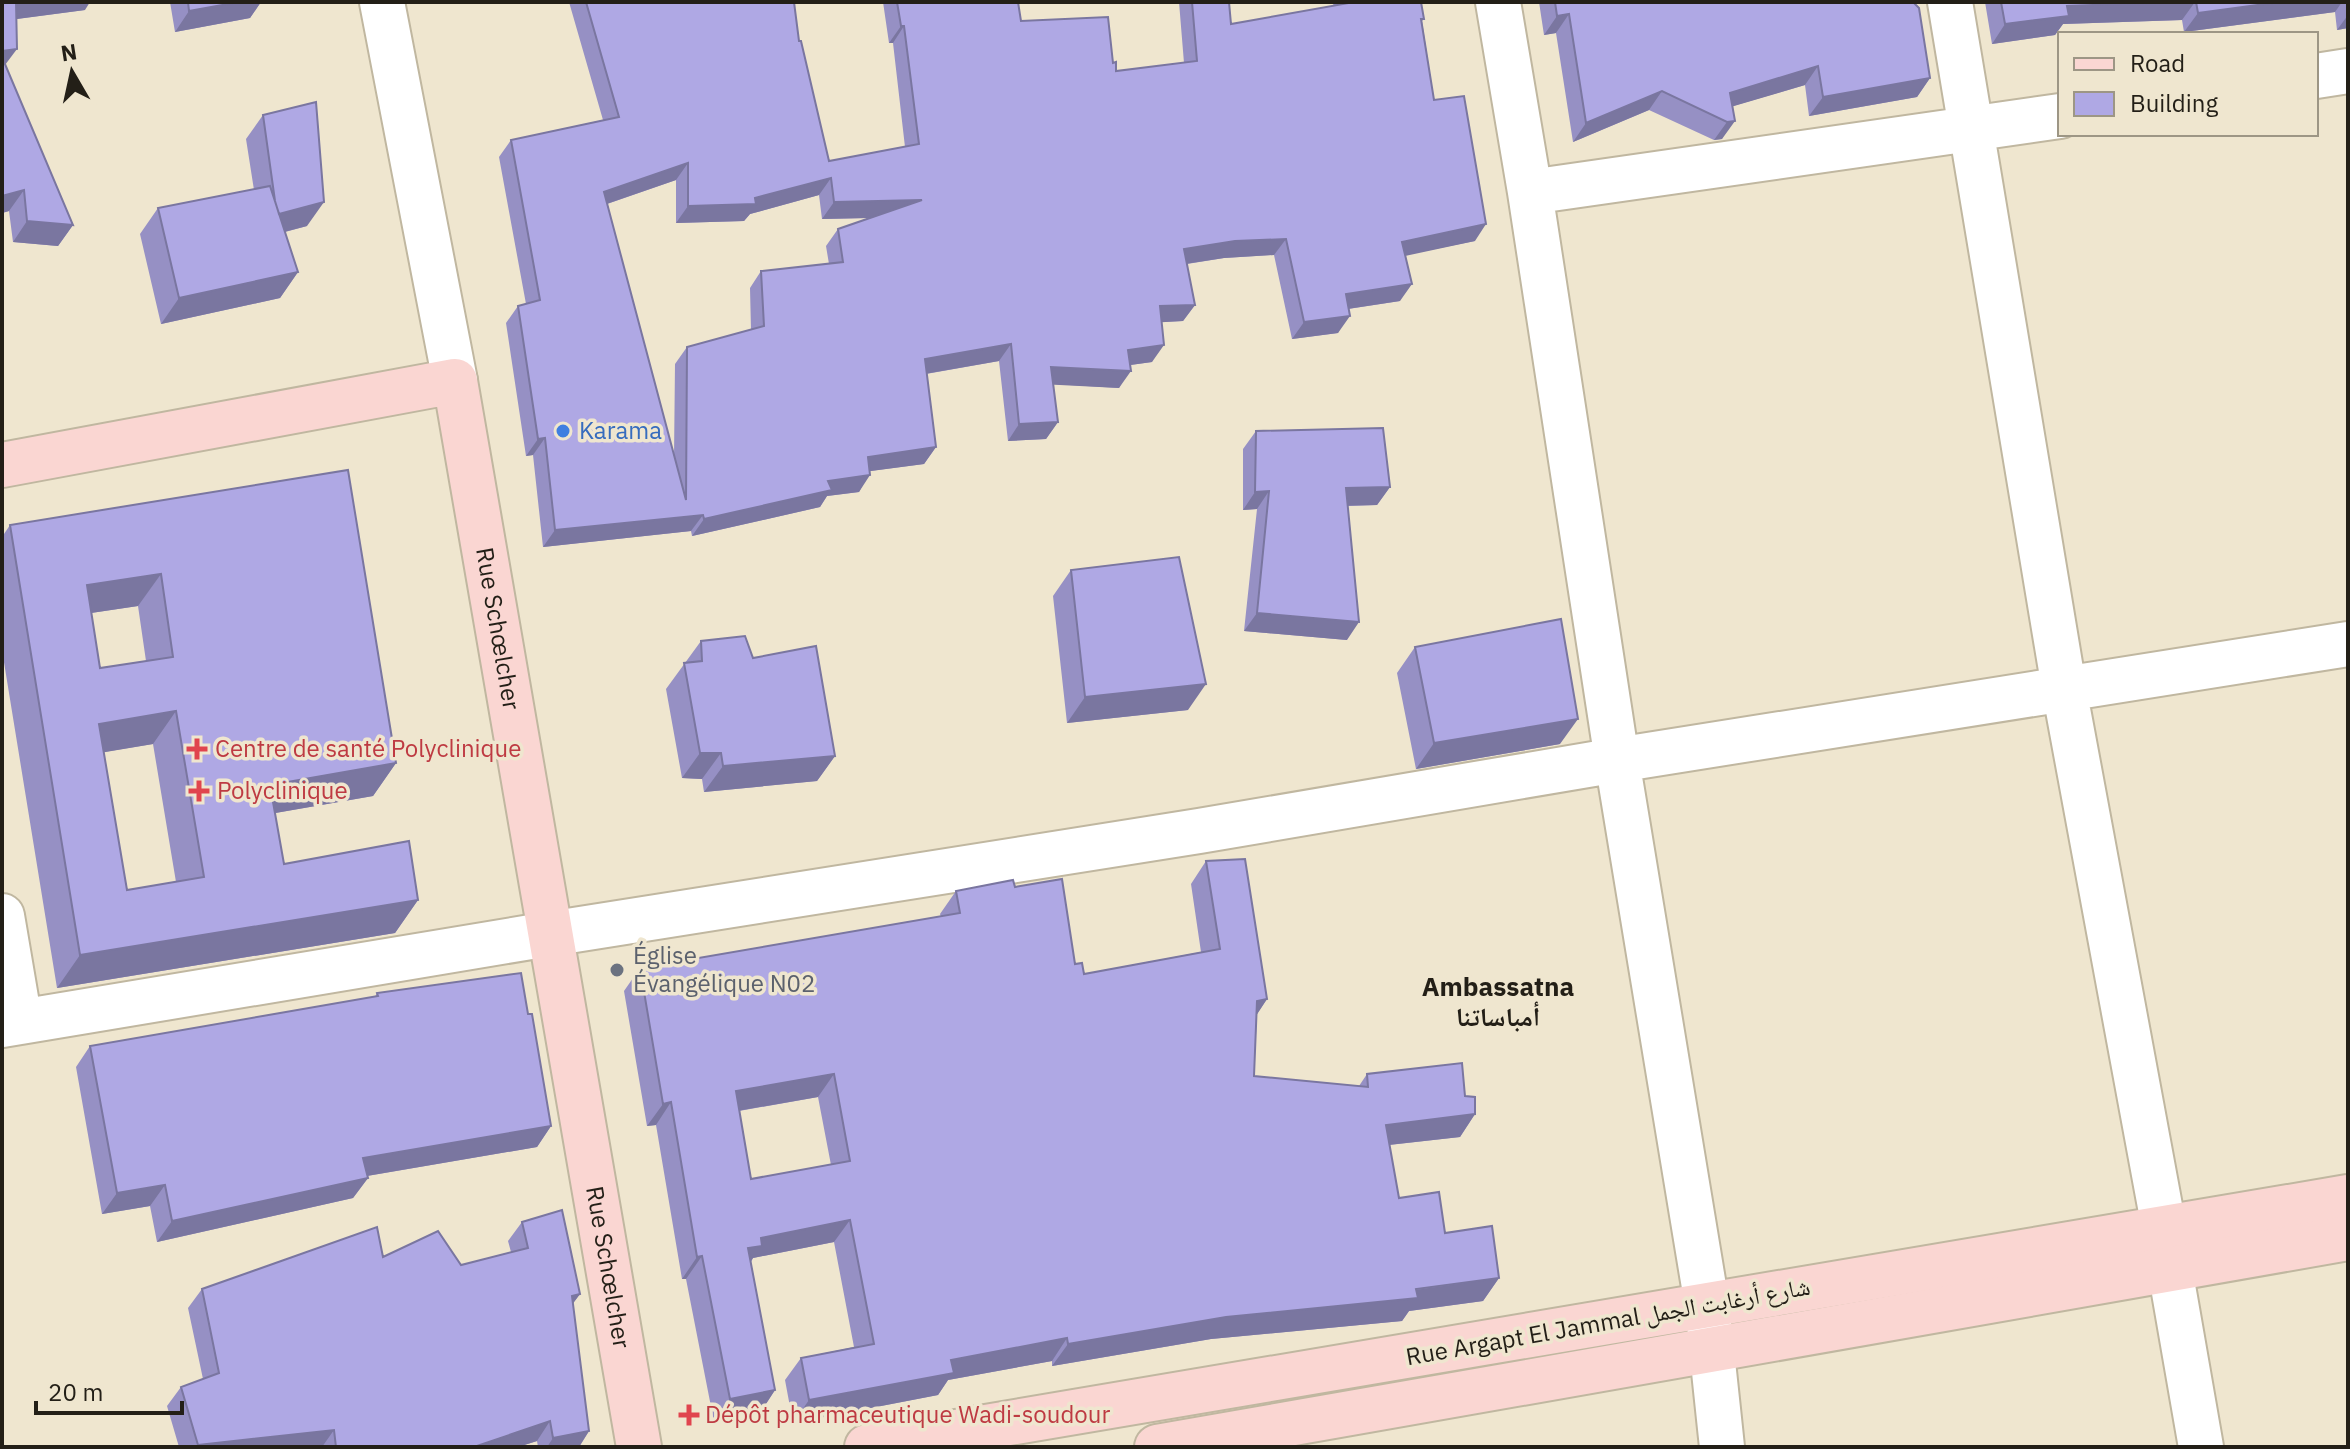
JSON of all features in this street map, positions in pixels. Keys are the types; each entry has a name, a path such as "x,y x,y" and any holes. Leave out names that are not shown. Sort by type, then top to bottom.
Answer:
{"street":[{"name":"Rue Schœlcher","path":"382,2 455,381 639,1447"},
{"path":"1498,2 1617,760 1707,1305 1722,1447"},
{"path":"1950,2 2064,688 2201,1447"},
{"path":"2318,76 2348,71"},
{"path":"1530,192 2058,116"},
{"path":"2,465 455,381"},
{"path":"2,916 11,1024 1617,760 2348,644"},
{"name":"Rue Argapt El Jammal شارع أرغابت الجمل","path":"1157,1447 1712,1350 2167,1248 2348,1197"},
{"name":"Rue Argapt El Jammal شارع أرغابت الجمل","path":"867,1447 1707,1305 2167,1248 2348,1238"}],"building":[{"path":"2,2 16,2 17,49 2,51"},
{"path":"188,2 239,2 189,11"},
{"path":"586,2 794,2 799,41 829,161 919,144 904,26 901,26 897,2 1018,2 1021,21 1108,17 1116,71 1197,61 1192,2 1229,2 1231,24 1349,2 1421,2 1434,100 1464,96 1486,224 1402,242 1412,284 1346,294 1350,316 1304,322 1286,239 1235,241 1184,249 1195,305 1160,306 1164,345 1128,350 1131,371 1051,367 1058,422 1019,424 1011,344 925,359 936,447 868,457 870,475 828,481 832,490 704,519 703,515 555,530 545,438 538,439 518,306 540,300 511,140 619,117","holes":["688,163 688,206 756,204 755,198 831,178 834,202 922,200 838,229 843,262 761,271 764,326 687,347 686,500 604,192"]},
{"path":"1555,2 1913,2 1919,8 1930,78 1823,97 1818,66 1730,93 1735,121 1727,122 1662,91 1586,123 1569,14 1557,16"},
{"path":"2001,2 2173,2 2067,6 2069,16 2005,24"},
{"path":"2196,2 2280,2 2198,13"},
{"path":"2,57 73,225 27,221 24,190 2,196"},
{"path":"316,102 324,202 279,214 263,115"},
{"path":"270,186 298,272 179,298 158,208"},
{"path":"1383,428 1390,487 1346,488 1359,622 1257,613 1269,491 1255,492 1256,431"},
{"name":"Polyclinique","path":"348,470 396,763 270,785 284,864 409,841 418,900 80,955 10,525","holes":["161,574 173,657 100,668 87,585","176,711 204,877 127,890 99,724"]},
{"path":"1179,557 1206,684 1085,697 1071,570"},
{"path":"1561,619 1578,719 1434,743 1415,647"},
{"path":"745,636 753,658 816,646 835,756 723,766 721,753 700,753 684,663 702,661 701,641"},
{"path":"1245,859 1267,999 1257,1001 1254,1076 1368,1087 1367,1074 1462,1063 1465,1096 1475,1097 1475,1114 1386,1125 1399,1198 1439,1192 1445,1233 1492,1226 1499,1278 1416,1289 1418,1298 1226,1317 1068,1344 1067,1338 951,1360 954,1373 809,1400 801,1358 874,1344 850,1220 761,1238 762,1246 748,1248 775,1390 730,1399 702,1256 697,1257 671,1102 663,1104 640,968 960,913 956,891 1013,880 1015,887 1062,879 1075,964 1082,963 1084,974 1220,949 1206,861","holes":["834,1074 850,1161 751,1179 736,1091"]},
{"path":"521,973 528,1014 532,1014 551,1126 363,1158 368,1178 172,1221 165,1185 117,1193 90,1046 378,996 377,993"},
{"path":"562,1210 580,1294 572,1296 589,1431 553,1438 550,1421 474,1447 336,1447 334,1430 198,1445 181,1387 219,1373 202,1289 377,1227 383,1257 438,1231 461,1265 528,1248 522,1222"}],"place":[{"name":"Karama","path":"563,431"},
{"name":"Centre de santé Polyclinique","path":"197,749"},
{"name":"Polyclinique","path":"199,791"},
{"name":"Église Évangélique N02","path":"617,970"},
{"name":"Dépôt pharmaceutique Wadi-soudour","path":"689,1415"}],"district":[{"name":"Ambassatna أمباساتنا","path":"1498,1002"}]}
